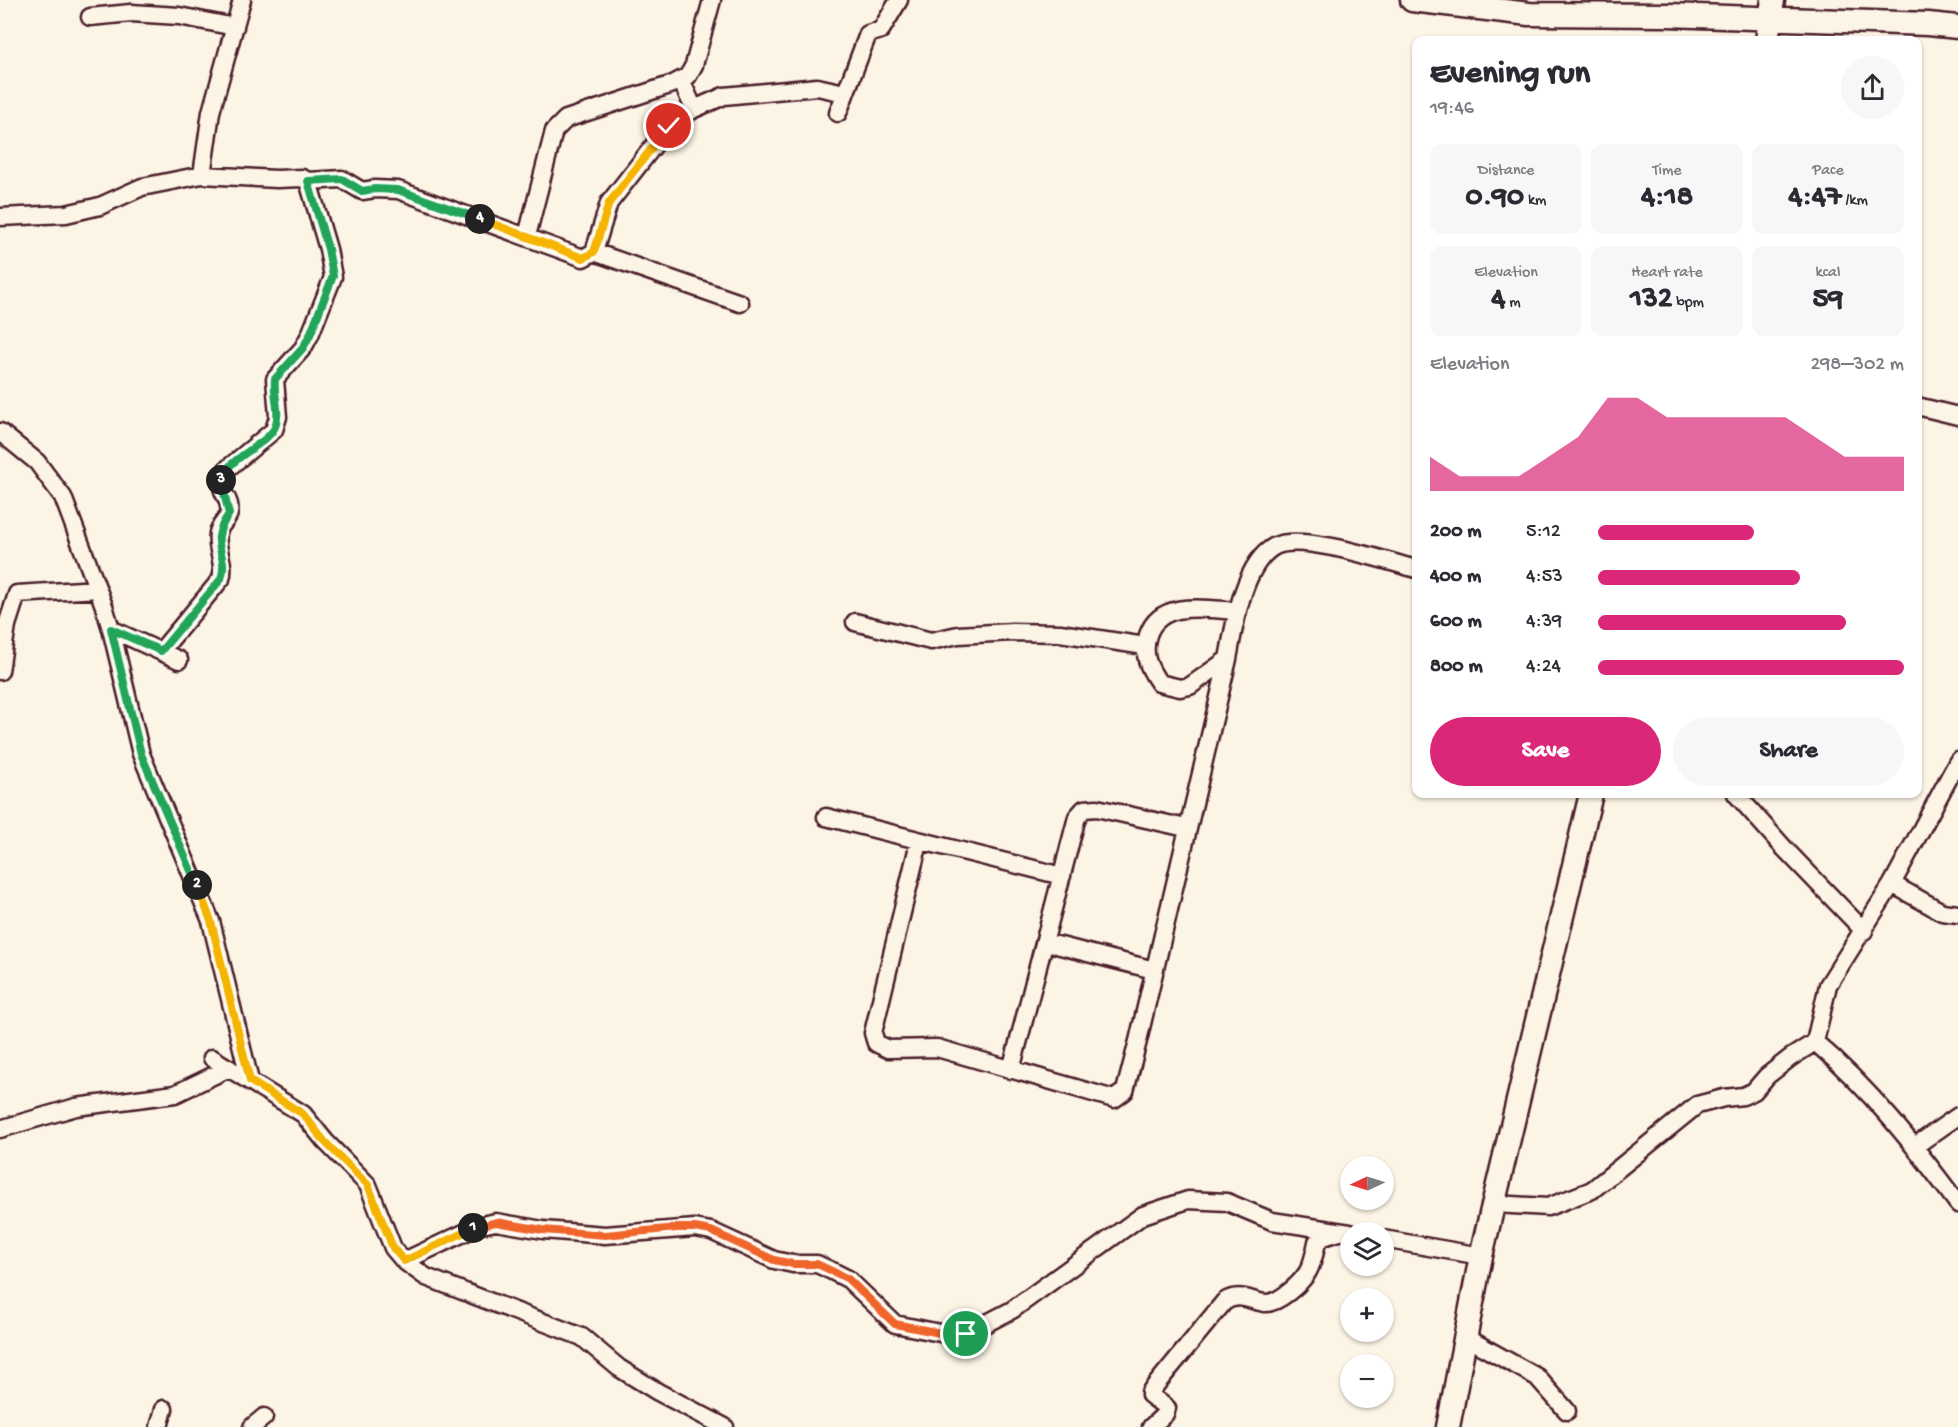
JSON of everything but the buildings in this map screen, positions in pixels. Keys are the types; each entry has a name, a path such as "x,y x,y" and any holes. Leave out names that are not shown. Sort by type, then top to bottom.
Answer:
{"street":[{"path":"202,175 211,112 242,0"},
{"path":"527,236 554,131 558,125 566,119 673,84 688,76 694,65 712,0"},
{"path":"838,113 867,34 881,30 899,0"},
{"path":"1412,0 1529,14 1612,7 1773,9 1958,27"},
{"path":"1768,36 1773,9"},
{"path":"90,17 131,13 179,16 235,27"},
{"path":"681,80 694,109"},
{"path":"0,217 66,214 100,206 142,187 202,175 302,178 308,181 342,179 362,191 398,190 583,258 594,252 609,203 669,126 694,109 724,96 759,92 817,87 845,93"},
{"path":"161,651 221,579 224,569 219,550 218,532 229,514 229,506 220,483 222,476 227,469 274,430 278,417 275,379 303,348 333,276 328,249 308,181"},
{"path":"594,252 740,303"},
{"path":"1922,407 1958,416"},
{"path":"0,432 37,462 63,497 111,629 141,754 211,921 250,1081"},
{"path":"919,842 873,1033 876,1043 888,1049 937,1048 1114,1099 1125,1091 1227,659 1236,611 1259,560 1276,546 1296,543 1318,544 1412,568"},
{"path":"0,671 7,625 17,594 98,588"},
{"path":"1227,659 1190,686 1180,688 1159,683 1148,666 1145,645 1151,626 1162,615 1179,609 1236,611"},
{"path":"855,621 932,642 958,635 1060,633 1145,645"},
{"path":"111,629 180,660"},
{"path":"1495,1203 1548,1207 1592,1190 1697,1106 1724,1098 1743,1096 1754,1091 1767,1076 1815,1042 1828,985 1892,885 1958,761"},
{"path":"1448,1427 1481,1256 1590,798"},
{"path":"1740,798 1864,931"},
{"path":"1011,1070 1077,818 1084,809 1097,808 1186,828"},
{"path":"826,817 1062,876"},
{"path":"1892,885 1942,912 1958,915"},
{"path":"1045,942 1154,970"},
{"path":"1815,1042 1839,1062 1915,1146 1958,1204"},
{"path":"212,1058 303,1114 325,1142 368,1185 393,1248 404,1261 426,1277 582,1338 620,1368 658,1392 725,1427"},
{"path":"0,1129 76,1107 175,1094 229,1068"},
{"path":"1915,1146 1958,1116"},
{"path":"404,1261 481,1225 496,1222 543,1230 605,1235 695,1228 711,1231 774,1260 793,1264 817,1264 832,1271 848,1279 895,1324 940,1333 966,1334 1012,1310 1143,1215 1188,1200 1227,1202 1272,1221 1340,1231"},
{"path":"1151,1427 1165,1414 1167,1408 1150,1395 1150,1392 1224,1302 1238,1297 1266,1303 1274,1302 1307,1273 1317,1242 1323,1237 1340,1233"},
{"path":"1394,1241 1481,1256"},
{"path":"1465,1337 1537,1377 1567,1411"},
{"path":"159,1427 165,1409"}],"route":[{"path":"669,126 609,203 594,252 583,258 398,190 362,191 342,179 308,181 328,249 333,276 303,348 275,379 278,417 274,430 227,469 222,476 220,483 229,506 229,514 218,532 219,550 224,569 221,579 161,651 111,629 141,754 211,921 250,1081 303,1114 325,1142 368,1185 393,1248 404,1261 481,1225 496,1222 543,1230 605,1235 695,1228 711,1231 774,1260 793,1264 817,1264 832,1271 848,1279 895,1324 940,1333 966,1334"}]}
